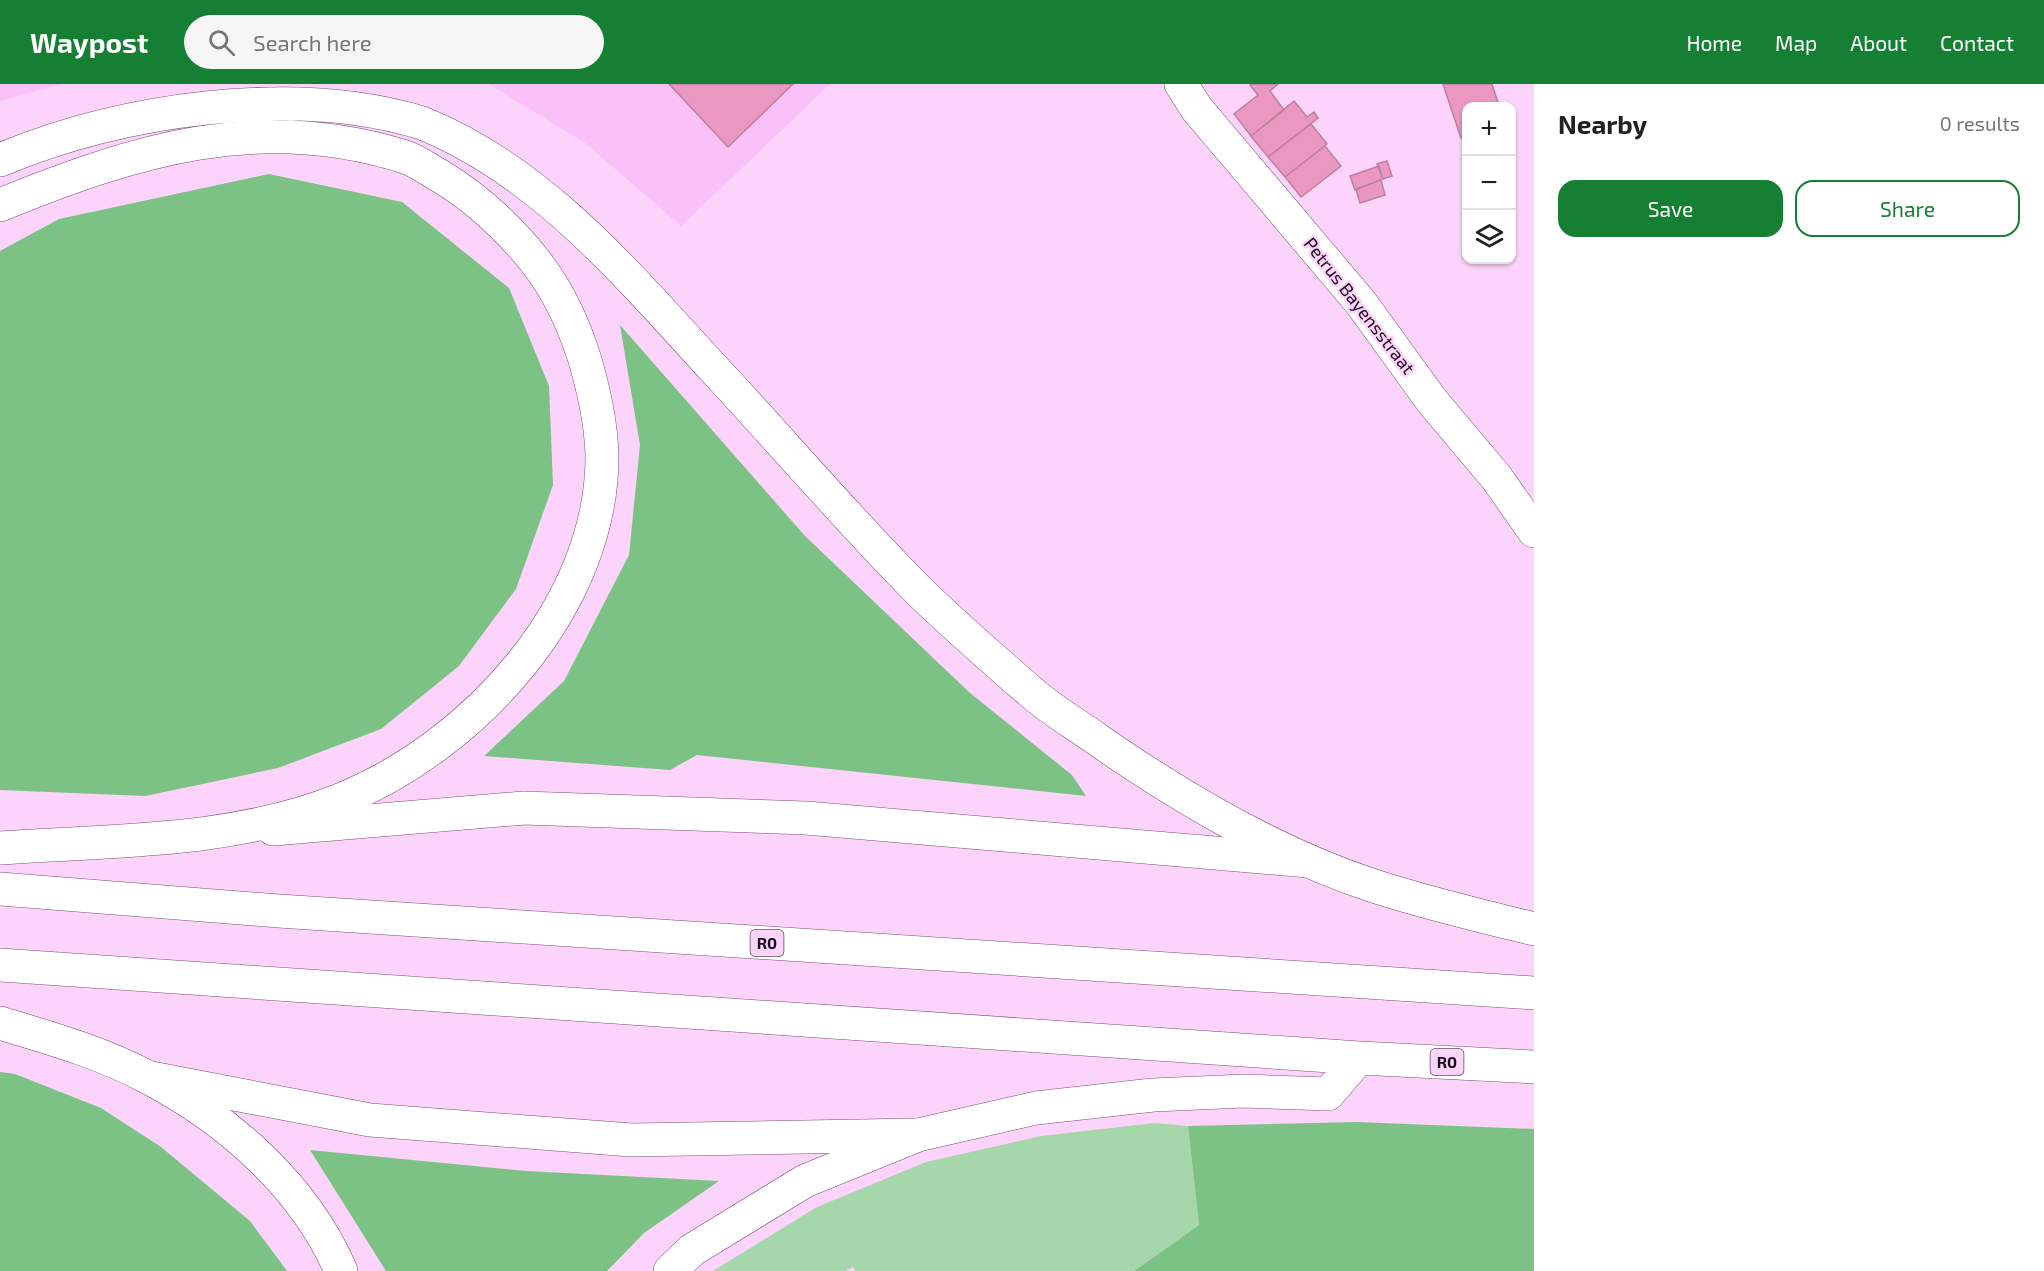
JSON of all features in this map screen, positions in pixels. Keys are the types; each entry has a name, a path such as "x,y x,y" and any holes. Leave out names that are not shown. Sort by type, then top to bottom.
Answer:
{"main road":[{"name":"Petrus Bayensstraat","path":"1181,84 1197,109 1361,303 1432,401 1496,477 1534,531"},
{"path":"0,160 93,128 221,103 289,99 356,106 421,123 485,156 546,196 642,291 921,593 1035,695 1150,776 1225,818 1312,862 1372,886 1534,929"},
{"path":"0,205 81,172 162,148 234,137 286,136 350,142 410,158 466,192 508,227 545,274 575,330 596,394 602,456 594,519 573,585 533,651 492,698 445,739 401,769 341,799 277,821 206,835"},
{"path":"0,848 206,835 524,808 806,818 1312,862"},
{"name":"R0","path":"0,889 291,912 1534,993"},
{"name":"R0","path":"0,965 1359,1058 1534,1067"},
{"path":"0,1023 60,1040 149,1077 234,1132 285,1183 333,1251 341,1271"},
{"path":"670,1271 692,1250 805,1181 918,1135 1036,1108 1153,1095 1244,1091 1328,1094 1359,1058"},
{"path":"149,1077 370,1120 631,1140 918,1135"}],"shaded area":[{"path":"0,84 61,84 0,101"},
{"path":"488,84 830,84 681,226 584,142"}],"green space":[{"path":"269,174 402,202 509,288 549,386 553,485 516,589 459,666 381,729 278,768 145,796 0,790 0,251 59,219"},
{"path":"620,325 805,536 970,693 1072,775 1086,796 697,755 670,770 484,756 564,681 629,555 640,445"},
{"path":"0,1072 15,1074 101,1108 161,1147 250,1221 287,1271 0,1271"},
{"path":"1357,1122 1534,1129 1534,1271 1134,1271 1199,1225 1188,1126"},
{"path":"1155,1123 1188,1126 1199,1225 1134,1271 855,1271 853,1267 846,1271 713,1271 817,1207 926,1162 1041,1136"},
{"path":"310,1150 526,1171 719,1181 644,1233 607,1271 386,1271"}],"building":[{"path":"669,84 793,84 728,147"},
{"path":"1278,84 1270,91 1284,110 1251,136 1234,114 1258,95 1250,85"},
{"path":"1443,84 1492,84 1498,102 1462,102 1461,138"},
{"path":"1294,101 1307,117 1314,112 1318,118 1268,157 1251,136"},
{"path":"1311,124 1327,144 1285,177 1268,157"},
{"path":"1325,146 1341,166 1301,197 1285,177"},
{"path":"1387,161 1392,176 1383,179 1377,164"},
{"path":"1379,166 1383,179 1355,190 1350,176"},
{"path":"1381,180 1385,195 1360,203 1356,189"}]}
